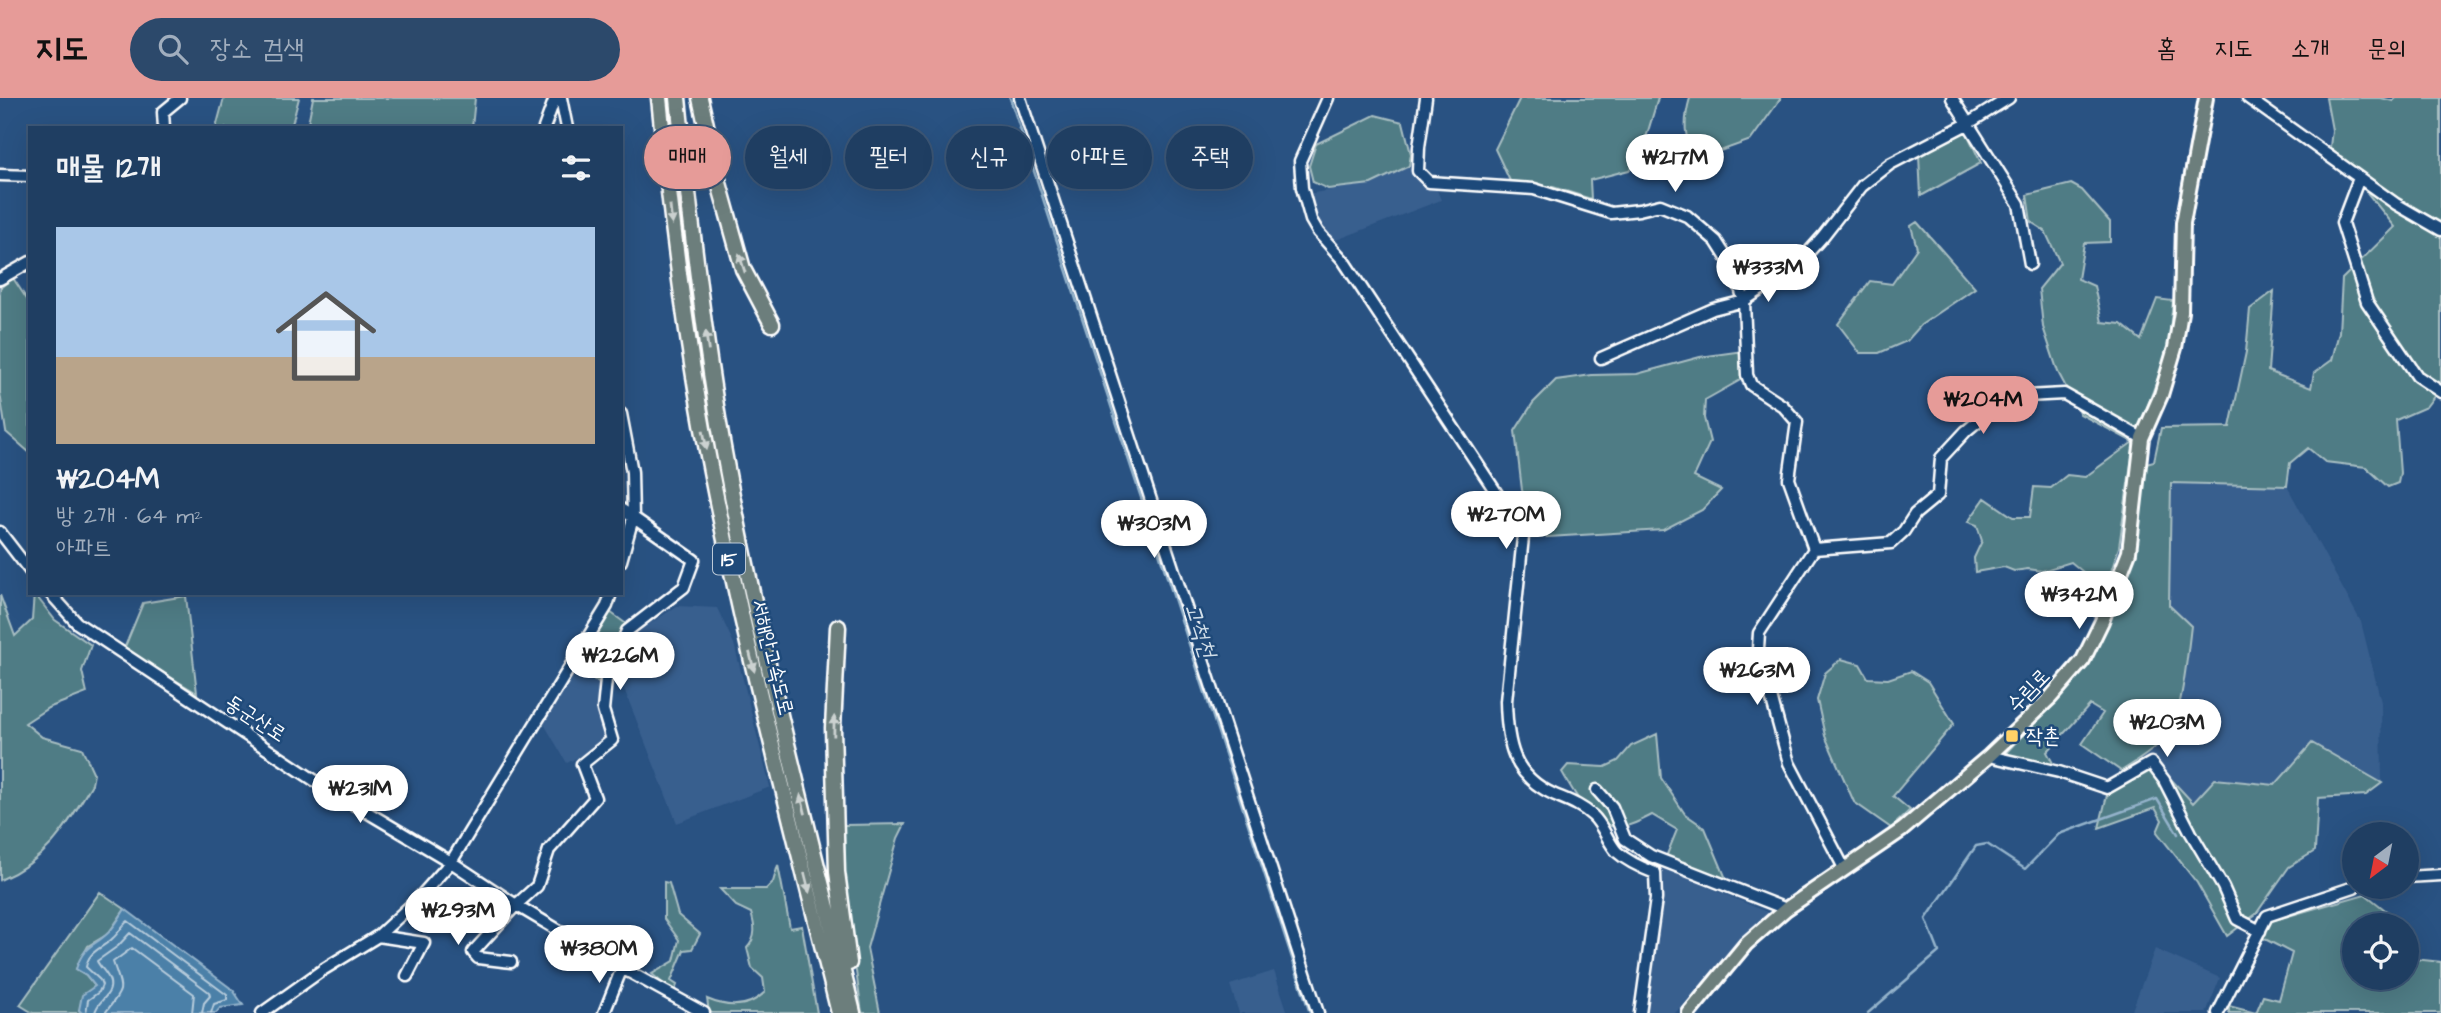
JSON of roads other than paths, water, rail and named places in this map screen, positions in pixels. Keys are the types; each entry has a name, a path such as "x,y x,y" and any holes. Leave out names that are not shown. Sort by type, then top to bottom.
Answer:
{"highway":[{"name":"서해안고속도로","path":"660,98 674,249 703,429 739,608 839,1013"},
{"name":"서해안고속도로","path":"678,98 693,247 724,450 755,605 855,1013"},
{"path":"700,98 719,183 743,270 772,324"},
{"path":"838,627 833,728 837,872 855,1013"}],"main road":[{"name":"수림로","path":"1689,1013 1746,944 1786,909 1902,830 1989,756 2050,698 2083,660 2102,621 2129,552 2142,438 2161,395 2177,336 2182,312 2183,223 2206,98"}],"street":[{"path":"164,126 163,112 180,98"},
{"path":"545,126 555,98"},
{"path":"561,98 567,126"},
{"path":"1020,98 1318,1013"},
{"path":"1328,98 1300,161 1302,188 1311,220 1350,271 1523,537 1506,701 1507,727 1515,758 1524,775 1555,795 1573,801 1595,817 1617,852 1655,873 1656,899 1640,1013"},
{"path":"1426,98 1418,171 1429,182 1534,189 1611,213 1660,205 1687,216 1716,241 1735,271 1744,301 1747,375 1751,385 1783,406 1797,422 1789,479 1814,549"},
{"path":"1952,98 2019,204 2030,264"},
{"path":"1601,358 1713,309 1744,301 1798,264 1862,186 1907,154 1969,123 2008,98"},
{"path":"2248,98 2396,204 2441,230"},
{"path":"0,175 28,176"},
{"path":"2359,178 2342,223 2367,302 2417,376 2441,392"},
{"path":"0,279 28,263"},
{"path":"1814,549 1891,544 1905,531 1916,514 1938,495 1941,458 1966,431 1999,404 2026,396 2064,394 2142,438"},
{"path":"623,425 632,472 633,518 623,554"},
{"path":"511,962 478,958 473,952 537,886 549,850 595,798 582,764 612,740 603,710 606,680 627,631 684,587 694,560 623,510"},
{"path":"0,533 28,568"},
{"path":"1814,549 1759,633 1758,649 1789,763 1844,868"},
{"name":"동군산로","path":"52,595 77,623 323,786 451,862 516,905 704,1013"},
{"path":"262,1013 324,969 379,936 419,898 451,862 607,606 610,595"},
{"path":"1989,756 2059,772 2108,788 2151,763 2164,780 2223,887 2237,919 2259,931"},
{"path":"1597,790 1612,807 1625,839 1651,856 1786,909"},
{"path":"1617,852 1625,839"},
{"path":"2419,876 2441,875"},
{"path":"2218,1013 2267,916 2342,891"},
{"path":"379,936 424,943 407,976"},
{"path":"604,1013 622,968"}],"water":[{"path":"125,909 233,990 243,1005 220,1008 216,1013 82,1013 79,1010 82,995 95,986 86,975 76,969 79,961 86,950 111,930"}],"waterway":[{"name":"고척천","path":"1010,98 1310,1013"},
{"path":"1868,1013 1939,952 1926,919 1976,846 1987,844 2025,869 2059,834 2157,799 2178,834"}],"place":[{"name":"작촌","path":"2012,736"}]}
